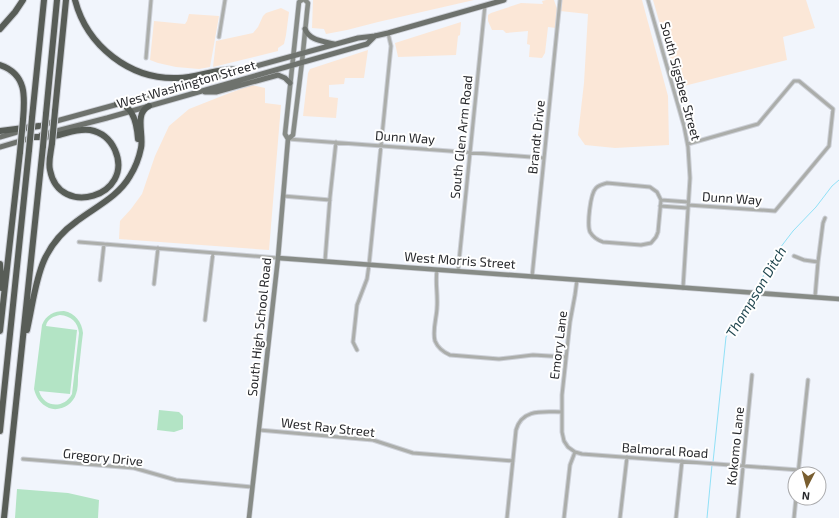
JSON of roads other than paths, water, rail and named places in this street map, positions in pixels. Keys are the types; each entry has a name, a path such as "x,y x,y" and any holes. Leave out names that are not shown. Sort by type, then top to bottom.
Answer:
{"highway":[{"path":"0,29 23,0"},
{"path":"0,432 44,0"},
{"path":"4,518 57,0"},
{"path":"32,137 53,136 84,130 102,135 112,144 117,158 116,174 112,183 107,189 93,197 78,198 65,193 57,186 50,172 49,166 52,143 55,111 66,0"},
{"path":"75,0 84,24 96,41 114,58 132,69 149,75 170,78 194,77 226,70 241,70"},
{"path":"0,65 15,74 22,86 25,99 5,299 2,308"},
{"path":"117,104 125,106 130,111 136,128 139,155"},
{"path":"21,357 38,274 48,252 58,237 66,229 108,200 121,189 130,177 139,155 142,139 141,114 145,108 149,106"},
{"path":"0,132 39,126"},
{"path":"0,264 2,286 0,331"}],"main road":[{"name":"West Washington Street","path":"0,137 335,44 358,38 388,33 504,0"},
{"path":"305,29 308,35 313,39 335,44"},
{"name":"West Washington Street","path":"0,147 367,44 375,36"},
{"path":"196,92 216,92 278,75 285,78 290,83"}],"street":[{"path":"146,58 151,0"},
{"path":"219,37 225,0"},
{"name":"South High School Road","path":"249,518 278,258 288,139 285,134 290,83 299,2 302,0"},
{"name":"South High School Road","path":"288,139 292,135 302,62 308,3 305,0"},
{"name":"Brandt Drive","path":"532,277 560,0"},
{"name":"South Sigsbee Street","path":"648,0 688,144 690,175 683,288"},
{"name":"South Glen Arm Road","path":"458,271 485,6"},
{"path":"357,350 353,342 357,305 359,296 367,279 369,265 391,46 388,33"},
{"name":"Dunn Way","path":"688,144 758,124 794,82 799,81 833,109 829,146 775,211 688,205"},
{"name":"Dunn Way","path":"288,139 544,158"},
{"path":"325,261 336,142"},
{"path":"607,183 648,187 655,190 661,200 660,206 658,232 651,243 641,245 603,242 599,241 593,236 590,230 589,223 592,196 596,188 602,184 607,183"},
{"path":"283,196 330,200"},
{"path":"661,200 688,205"},
{"path":"660,206 688,205"},
{"path":"815,297 818,262 825,218"},
{"name":"West Morris Street","path":"79,242 369,265 839,299"},
{"path":"100,280 104,244"},
{"path":"154,284 158,248"},
{"path":"205,320 213,253"},
{"path":"794,256 804,260 818,262"},
{"path":"437,270 437,305 434,336 442,351 449,354 499,359 532,354 566,357"},
{"name":"Emory Lane","path":"562,412 566,357 577,280"},
{"name":"Kokomo Lane","path":"738,518 752,376"},
{"path":"799,466 808,380"},
{"path":"507,518 516,430 522,419 527,415 536,412 562,412 563,438 568,446 575,452 570,467 564,518"},
{"name":"West Ray Street","path":"259,430 373,440 413,453 513,461"},
{"name":"Balmoral Road","path":"575,452 582,454 708,463 787,471"},
{"path":"620,518 627,457"},
{"name":"Gregory Drive","path":"23,460 134,468 176,480 252,487"},
{"path":"676,518 682,461"},
{"path":"794,518 795,506"}],"waterway":[{"name":"Thompson Ditch","path":"755,290 780,248 793,231 816,207 832,186 839,180"},
{"name":"Thompson Ditch","path":"713,462 726,337 752,295"},
{"name":"Thompson Ditch","path":"707,518 712,465"}]}
